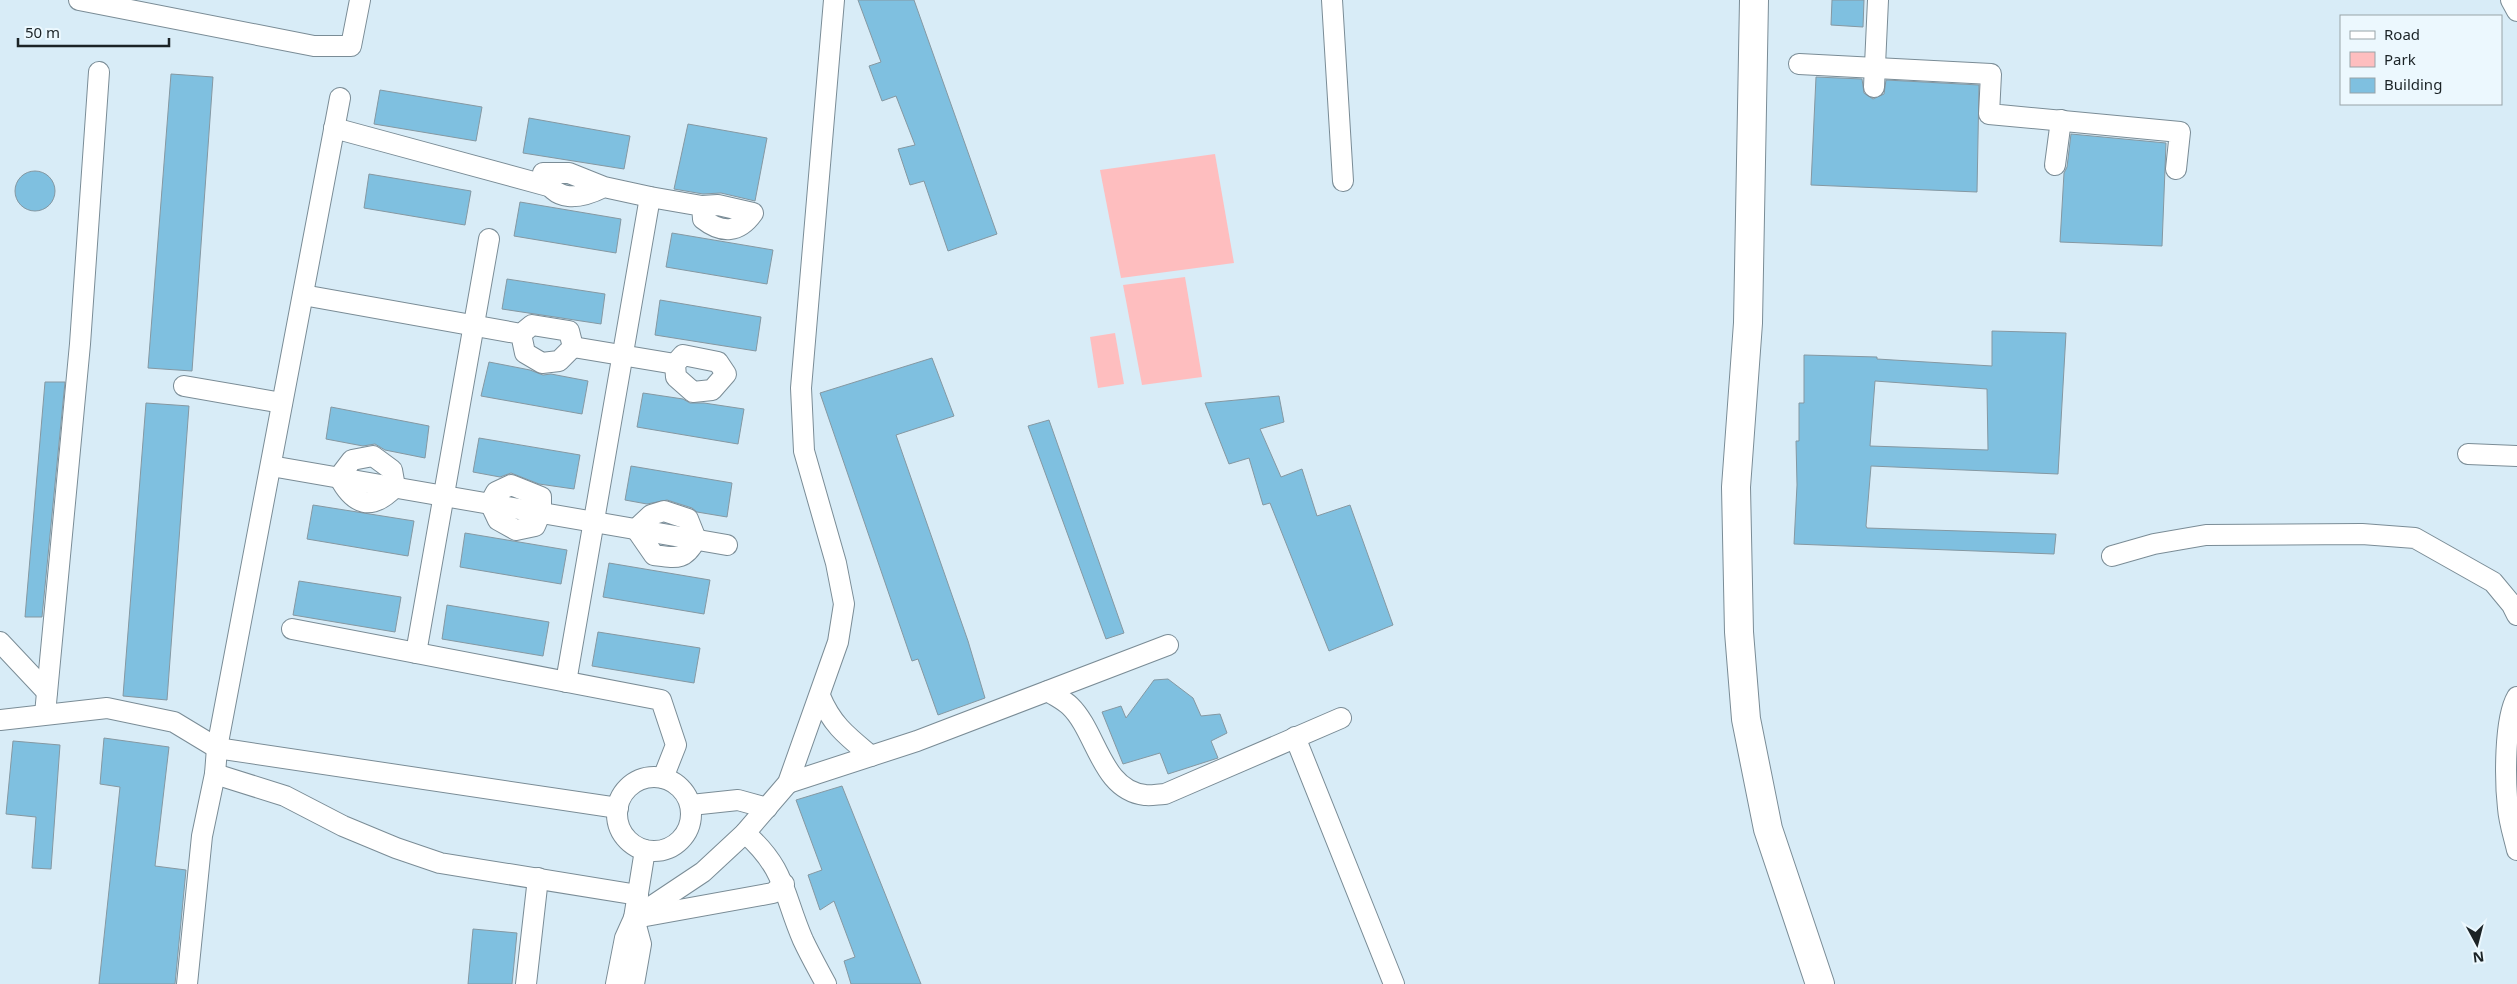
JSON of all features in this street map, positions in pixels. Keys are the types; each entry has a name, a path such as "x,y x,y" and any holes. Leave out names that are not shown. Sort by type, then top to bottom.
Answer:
{"main road":[{"path":"1754,0 1748,323 1736,487 1739,632 1746,719 1768,829 1820,984"}],"street":[{"path":"79,0 314,46 350,46 360,0"},
{"path":"634,918 688,884 745,833 788,783 838,642 844,604 836,563 804,451 801,388 834,0"},
{"path":"1332,0 1343,181"},
{"path":"1874,88 1878,0"},
{"path":"2511,0 2517,12"},
{"path":"1799,64 1991,74 1989,114 2180,132 2176,170"},
{"path":"45,714 80,344 99,72"},
{"path":"187,984 202,836 215,774 217,748 340,98"},
{"path":"2055,165 2060,120"},
{"path":"334,128 548,186 561,196 587,196 604,187 702,206"},
{"path":"566,682 650,197"},
{"path":"416,653 489,239"},
{"path":"303,295 521,334"},
{"path":"521,334 532,325 569,331 573,347"},
{"path":"521,334 525,352 542,363 559,361 573,347"},
{"path":"573,347 674,364"},
{"path":"184,386 282,403"},
{"path":"2468,454 2517,456"},
{"path":"339,477 352,460 373,456 392,470 395,487"},
{"path":"271,466 728,545"},
{"path":"2112,556 2154,544 2206,534 2362,534 2415,538 2493,582 2512,604 2517,614"},
{"path":"292,629 661,700 676,745 663,778"},
{"path":"0,642 47,692"},
{"path":"788,783 917,741 1168,645"},
{"path":"1048,691 1070,706 1080,720 1110,774 1122,786 1144,796 1165,794 1341,718"},
{"path":"820,696 828,716 843,733 871,756"},
{"path":"2517,697 2508,728 2508,809 2517,850"},
{"path":"0,720 107,708 174,722 217,748 618,808"},
{"path":"1296,737 1394,984"},
{"path":"215,774 284,796 344,826 396,848 440,863 638,895"},
{"path":"654,777 663,778 681,788 691,805 692,818 688,830 681,840 670,848 658,851 645,850 631,843 624,835 618,825 618,808 626,790 635,782 654,777"},
{"path":"691,805 738,800 767,808"},
{"path":"745,833 764,850 784,884 803,939 826,984"},
{"path":"616,984 624,938 634,918 645,850"},
{"path":"526,984 538,878"},
{"path":"634,918 773,893 784,884"},
{"path":"634,918 641,944 634,984"}],"green space":[{"path":"1215,154 1234,263 1121,278 1100,170"},
{"path":"1185,277 1202,377 1142,385 1123,285"},
{"path":"1115,333 1124,384 1098,388 1090,337"}],"building":[{"path":"858,0 914,0 997,234 948,251 924,181 910,185 898,149 915,145 896,96 882,101 869,66 881,62"},
{"path":"1832,0 1864,0 1863,27 1831,25"},
{"path":"171,74 213,77 192,371 148,368"},
{"path":"1816,77 1862,79 1864,93 1873,99 1884,94 1886,80 1979,85 1977,192 1811,185"},
{"path":"380,90 482,107 476,141 374,124"},
{"path":"529,118 630,136 624,169 523,153"},
{"path":"688,124 767,138 755,201 721,193 703,194 674,189"},
{"path":"2071,134 2166,143 2162,246 2060,242 2064,173 2067,167"},
{"path":"35,171 49,177 55,191 49,205 35,211 21,205 15,191 21,177"},
{"path":"369,174 471,191 465,225 364,208"},
{"path":"520,202 621,219 616,253 514,236"},
{"path":"672,233 773,250 767,284 666,267"},
{"path":"507,279 605,294 601,324 502,309"},
{"path":"660,300 761,317 756,351 655,335"},
{"path":"1992,331 2066,333 2058,474 1871,466 1866,526 1867,528 2056,534 2054,554 1794,544 1797,485 1796,441 1799,441 1799,403 1804,403 1804,355 1877,357 1877,359 1992,366","holes":["1875,381 1987,389 1988,450 1870,446"]},
{"path":"932,358 954,416 896,435 968,641 985,698 938,715 918,659 912,661 820,393"},
{"path":"489,362 530,370 543,375 551,374 588,381 582,414 481,396"},
{"path":"45,382 65,382 42,617 25,617"},
{"path":"643,393 683,399 690,403 704,403 744,409 738,444 637,427"},
{"path":"1279,396 1284,422 1260,429 1281,477 1302,469 1317,516 1350,505 1393,625 1329,651 1270,503 1263,505 1249,458 1229,464 1205,403"},
{"path":"146,403 189,406 167,700 123,696"},
{"path":"331,407 429,426 425,458 385,450 375,444 363,446 326,439"},
{"path":"1049,420 1124,633 1106,639 1028,426"},
{"path":"479,438 580,455 574,489 539,484 511,473 500,477 473,472"},
{"path":"631,466 732,483 727,517 697,512 692,508 667,500 647,504 625,500"},
{"path":"313,505 414,521 408,556 307,539"},
{"path":"465,533 567,550 561,584 460,567"},
{"path":"609,563 710,580 704,614 603,597"},
{"path":"299,581 401,597 395,632 293,615"},
{"path":"447,605 549,622 543,656 442,639"},
{"path":"598,632 700,648 694,683 592,666"},
{"path":"1168,679 1193,698 1201,716 1220,714 1227,733 1211,741 1218,758 1168,774 1160,753 1123,764 1102,712 1121,706 1126,718 1154,680"},
{"path":"104,738 169,747 155,866 186,870 175,984 99,984 120,787 100,784"},
{"path":"13,741 60,745 51,869 32,868 36,817 6,814"},
{"path":"842,786 921,984 851,984 844,961 855,957 834,901 820,910 808,875 822,870 796,800"},
{"path":"473,929 517,933 512,984 468,984"}]}
